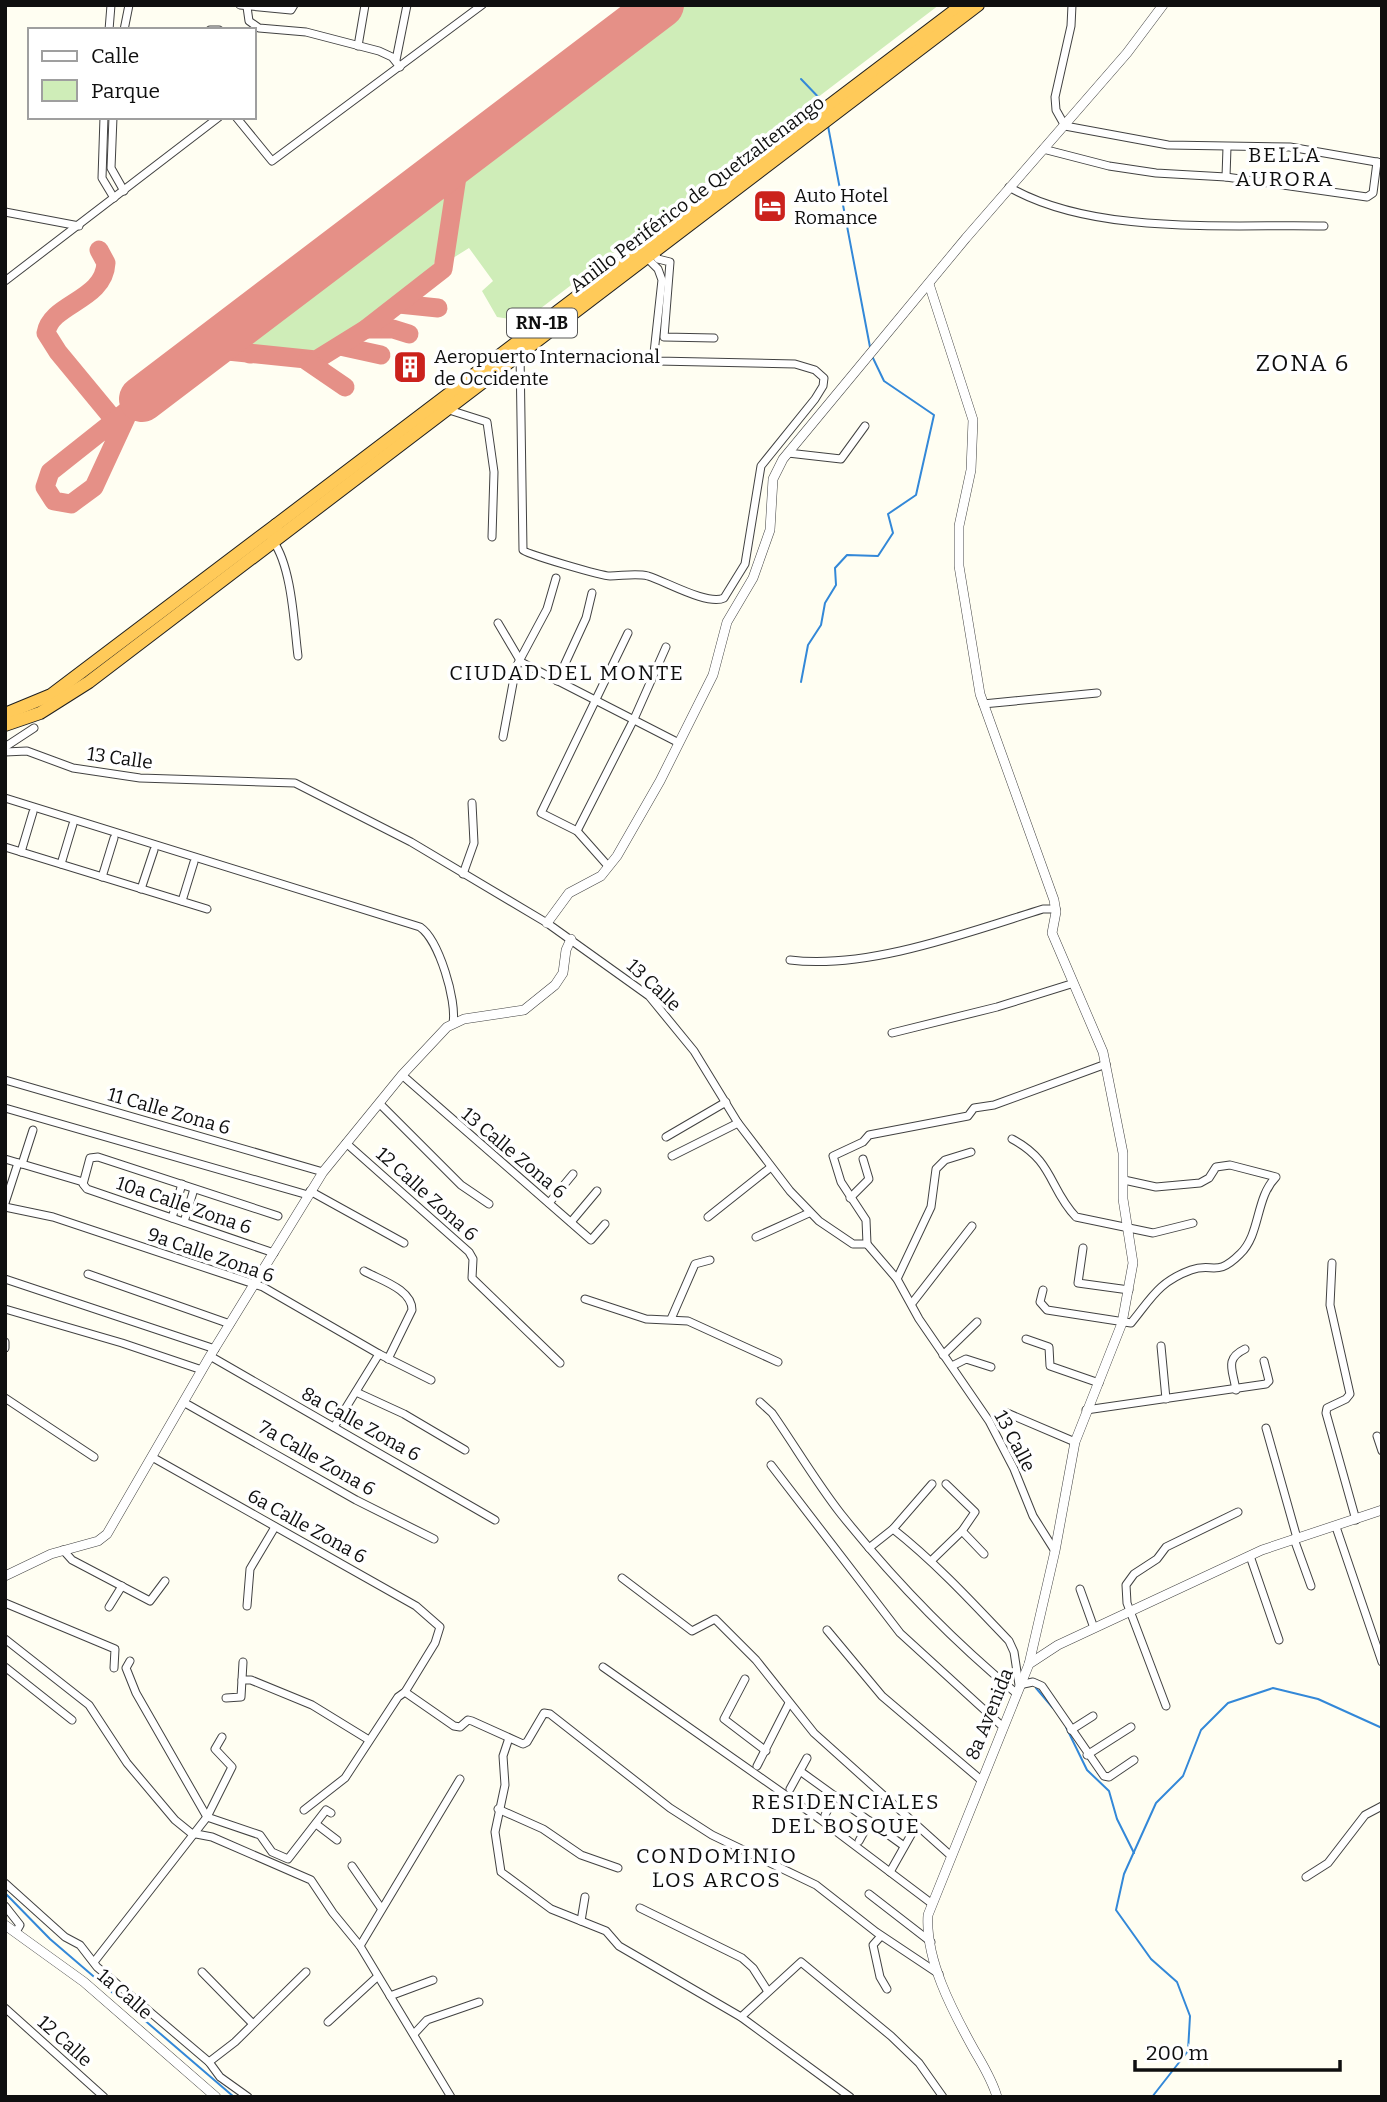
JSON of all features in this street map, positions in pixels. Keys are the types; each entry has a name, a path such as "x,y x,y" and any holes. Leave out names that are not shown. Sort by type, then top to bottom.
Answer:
{"highway":[{"name":"Anillo Periférico de Quetzaltenango","path":"8,723 55,705 89,682 649,255 962,5"},
{"name":"Anillo Periférico de Quetzaltenango","path":"8,723 51,695 827,113 978,5"},
{"path":"273,541 280,530 327,486"},
{"path":"273,541 276,525"}],"street":[{"path":"109,28 111,5"},
{"path":"124,28 129,5"},
{"path":"294,5 291,10 245,6 248,19 259,28 306,32 384,53 398,64"},
{"path":"358,46 365,5"},
{"path":"398,64 407,5"},
{"path":"238,119 272,161 398,64 482,5"},
{"path":"1065,126 1054,102 1072,5"},
{"path":"547,923 569,893 601,876 620,852 679,743 713,675 727,622 753,578 771,526 774,479 788,453 1009,187 1065,126 1163,5"},
{"path":"5,281 216,119"},
{"path":"114,198 102,178 104,121 113,121 111,168 124,191"},
{"path":"1043,149 1108,166 1156,173 1226,177 1367,197 1373,192 1380,163 1290,147 1156,144 1065,126"},
{"path":"1226,177 1227,147"},
{"path":"1009,187 1048,206 1129,219 1207,225 1324,226"},
{"path":"5,212 79,226"},
{"path":"649,255 670,262 664,337 714,338"},
{"path":"520,353 523,550 536,558 563,561 595,574 646,575 710,599 724,597 745,564 761,466 815,399 823,386 824,378 815,370 795,364 657,361 654,353 662,280 649,255"},
{"path":"929,284 973,420 971,470 959,526 959,566 983,704 1056,909 1052,933 1106,1064 1123,1153 1128,1228 1133,1253 1122,1323 1075,1442 1055,1551 1028,1664"},
{"path":"446,409 487,422 494,472 492,537"},
{"path":"788,453 840,460 865,426"},
{"path":"273,541 281,553 298,656"},
{"path":"503,737 515,670 547,609 555,578"},
{"path":"558,681 586,618 592,593"},
{"path":"498,623 520,662 679,743"},
{"path":"608,866 577,831 541,813 598,700 628,633"},
{"path":"577,831 634,719 666,647"},
{"path":"983,704 1097,693"},
{"path":"5,750 34,727"},
{"name":"13 Calle","path":"5,750 27,751 73,768 140,778 295,783 371,819 547,923 649,996 694,1051 738,1124 809,1213 853,1244 867,1244 897,1279 913,1302 919,1319 989,1421 1014,1469 1033,1516 1055,1551"},
{"path":"5,798 420,928 433,944 454,1000 453,1023"},
{"path":"463,874 474,843 472,803"},
{"path":"21,852 33,812"},
{"path":"61,864 73,824"},
{"path":"102,877 114,838"},
{"path":"5,847 207,909"},
{"path":"141,889 154,850"},
{"path":"182,901 194,862"},
{"path":"790,960 821,963 895,950 943,940 1043,909 1056,909"},
{"path":"5,1576 63,1550 103,1538 185,1403 212,1352 323,1172 402,1075 453,1023 514,1013 528,1008 562,976 571,939"},
{"path":"892,1033 997,1007 1071,984"},
{"path":"867,1244 866,1220 850,1198 832,1158 863,1142 867,1136 968,1116 974,1108 993,1105 1106,1064"},
{"name":"13 Calle Zona 6","path":"402,1075 591,1240 605,1224"},
{"name":"11 Calle Zona 6","path":"5,1080 323,1172"},
{"path":"666,1137 726,1102"},
{"path":"379,1103 461,1185 489,1204"},
{"path":"5,1108 309,1193 404,1243"},
{"path":"672,1156 738,1124"},
{"path":"5,1205 33,1130"},
{"path":"1012,1139 1029,1149 1042,1163 1076,1217 1158,1233 1192,1223"},
{"name":"12 Calle Zona 6","path":"346,1143 469,1252 473,1259 472,1278 561,1363"},
{"path":"897,1279 931,1207 936,1169 945,1160 971,1152"},
{"path":"83,1184 89,1161 94,1156 278,1216"},
{"name":"10a Calle Zona 6","path":"5,1159 83,1184 274,1253"},
{"path":"850,1198 869,1179 863,1159"},
{"path":"1043,1290 1040,1302 1047,1310 1122,1323 1131,1322 1154,1291 1190,1270 1226,1266 1243,1251 1252,1238 1266,1192 1276,1177 1225,1164 1216,1167 1209,1178 1200,1183 1156,1187 1124,1180"},
{"path":"708,1217 771,1167"},
{"path":"550,1203 573,1174"},
{"path":"172,1218 182,1184"},
{"path":"184,1222 194,1189"},
{"path":"571,1222 597,1191"},
{"name":"9a Calle Zona 6","path":"5,1205 53,1217 264,1287 387,1359 431,1380"},
{"path":"757,1237 809,1213"},
{"path":"913,1302 972,1226"},
{"path":"1083,1248 1078,1283 1129,1290"},
{"path":"671,1319 695,1264 710,1260"},
{"path":"1332,1263 1330,1305 1350,1394 1346,1399 1327,1408 1326,1413 1356,1520"},
{"path":"364,1271 403,1293 412,1304 412,1310 387,1359"},
{"path":"88,1274 230,1324"},
{"name":"8a Calle Zona 6","path":"5,1279 212,1352 334,1427 495,1520"},
{"path":"584,1299 646,1319 688,1321 778,1362"},
{"path":"5,1310 122,1343 202,1370"},
{"path":"943,1355 977,1322"},
{"path":"1026,1339 1049,1347 1050,1366 1099,1383"},
{"path":"5,1342 5,1348"},
{"path":"1161,1346 1166,1399"},
{"path":"1236,1390 1231,1360 1245,1349"},
{"path":"334,1427 379,1354"},
{"path":"952,1366 966,1359 991,1367"},
{"path":"1086,1410 1236,1390 1268,1383 1264,1361"},
{"path":"356,1392 404,1414 465,1450"},
{"path":"5,1398 94,1457"},
{"path":"760,1402 772,1413 840,1512 896,1579 979,1663 1017,1689"},
{"name":"7a Calle Zona 6","path":"185,1403 356,1500 434,1539"},
{"path":"1007,1413 1075,1442"},
{"path":"1266,1428 1295,1539 1311,1586"},
{"path":"1377,1436 1382,1451"},
{"name":"6a Calle Zona 6","path":"152,1457 416,1606 441,1628 405,1692"},
{"path":"771,1465 900,1633 1002,1726"},
{"path":"869,1548 893,1529 932,1484"},
{"path":"932,1560 962,1531 975,1510 946,1485"},
{"name":"8a Avenida","path":"997,2097 956,2016 940,1974 927,1923 931,1903 1028,1664 1058,1645 1250,1556 1382,1510"},
{"path":"1166,1706 1132,1611 1127,1604 1126,1584 1134,1574 1157,1559 1166,1546 1238,1512"},
{"path":"247,1605 250,1569 275,1527"},
{"path":"1336,1527 1382,1662"},
{"path":"893,1529 932,1560 948,1581 1009,1641 1014,1652 1017,1689"},
{"path":"962,1531 984,1554"},
{"path":"63,1550 72,1560 150,1601 165,1581"},
{"path":"1250,1556 1279,1640"},
{"path":"622,1578 692,1631 715,1619 756,1660 814,1733 950,1855"},
{"path":"109,1606 122,1586"},
{"path":"1080,1589 1094,1628"},
{"path":"5,1603 115,1649 114,1668"},
{"path":"827,1630 882,1696 981,1780"},
{"path":"5,1639 89,1705 127,1763 174,1820 191,1833 206,1835 306,1877 360,1946 451,2097"},
{"path":"130,1661 126,1668 136,1693 207,1817 260,1835 272,1852 286,1859 326,1810 331,1813"},
{"path":"226,1698 239,1699 243,1662"},
{"path":"5,1667 72,1720"},
{"path":"603,1667 931,1903"},
{"path":"745,1679 724,1719 766,1751"},
{"path":"242,1680 251,1680 312,1705 369,1740"},
{"path":"1017,1689 1033,1682 1042,1686 1087,1755 1106,1777 1134,1760"},
{"path":"304,1810 343,1780 398,1696 405,1692 454,1726 462,1727 468,1720 526,1743 544,1713 550,1714 670,1808 712,1835 816,1885 881,1936 940,1974"},
{"path":"757,1766 789,1703"},
{"path":"1071,1730 1093,1716"},
{"path":"1087,1755 1131,1727"},
{"path":"94,1962 191,1833 207,1817 232,1767 215,1749 222,1737"},
{"path":"509,1738 503,1756 505,1785 498,1809 495,1843 504,1876 541,1903 606,1931 618,1946 741,2017 850,2097"},
{"path":"790,1789 807,1758"},
{"path":"800,1771 904,1846"},
{"path":"360,1946 460,1779"},
{"path":"825,1815 835,1796"},
{"path":"1306,1877 1328,1863 1365,1815 1382,1806"},
{"path":"498,1809 543,1829 581,1855 618,1868"},
{"path":"859,1841 870,1821"},
{"path":"316,1824 337,1840"},
{"path":"890,1872 915,1826"},
{"path":"352,1866 381,1909"},
{"path":"5,1883 65,1937 80,1945 94,1962 209,2062 220,2077 248,2097"},
{"path":"869,1894 931,1942"},
{"path":"580,1921 585,1897"},
{"path":"5,1906 20,1925 16,1932"},
{"path":"640,1908 742,1958 753,1968 767,1990"},
{"name":"1a Calle","path":"5,1925 84,1982 216,2097"},
{"path":"881,1936 873,1945 880,1977 887,1989"},
{"path":"741,2017 795,1965 805,1964 891,2036 919,2063 943,2097"},
{"path":"202,1972 252,2023"},
{"path":"209,2062 235,2042 306,1972"},
{"path":"328,2022 377,1978"},
{"path":"390,1996 433,1980"},
{"path":"414,2034 427,2020 479,2002"},
{"name":"12 Calle","path":"5,2008 104,2097"}],"green space":[{"path":"679,5 939,5 524,321 497,317 482,291 493,281 469,248 453,258 465,170"},
{"path":"430,194 443,196 445,223 441,246 429,271 323,350 304,353 257,347 251,343 249,335 252,329"}],"waterway":[{"path":"801,79 824,103"},
{"path":"828,126 870,347"},
{"path":"801,682 808,645 821,625 825,603 836,585 835,568 847,555 878,556 893,533 888,514 916,495 934,415 884,381 872,356"},
{"path":"1036,1688 1053,1708"},
{"path":"1152,2097 1188,2051 1190,2016 1177,1982 1151,1959 1116,1910 1124,1874 1156,1803 1183,1776 1201,1730 1228,1703 1273,1688 1318,1699 1382,1728"},
{"path":"1066,1727 1087,1770 1109,1791 1117,1819 1134,1853"},
{"path":"5,1893 50,1939 234,2097"}],"taxiway":[{"path":"199,357 218,350 316,360 366,329 443,269 458,170 469,153 485,139"},
{"path":"421,189 431,183 443,182 450,186 453,197"},
{"path":"99,250 106,263 103,276 87,294 57,315 46,333 58,352 115,421"},
{"path":"399,304 438,308"},
{"path":"248,319 240,336 241,349 250,354"},
{"path":"366,329 393,329 409,334"},
{"path":"340,346 381,355"},
{"path":"307,361 345,387"},
{"path":"130,409 94,487 71,504 54,501 45,487 50,472 142,399"}],"runway":[{"path":"142,399 661,5"}],"place":[{"name":"Auto Hotel Romance","path":"770,206"},
{"name":"Aeropuerto Internacional de Occidente","path":"410,367"}],"district":[{"name":"BELLA AURORA","path":"1285,167"},
{"name":"ZONA 6","path":"1303,363"},
{"name":"CIUDAD DEL MONTE","path":"567,673"},
{"name":"RESIDENCIALES DEL BOSQUE","path":"846,1814"},
{"name":"CONDOMINIO LOS ARCOS","path":"717,1868"}]}
